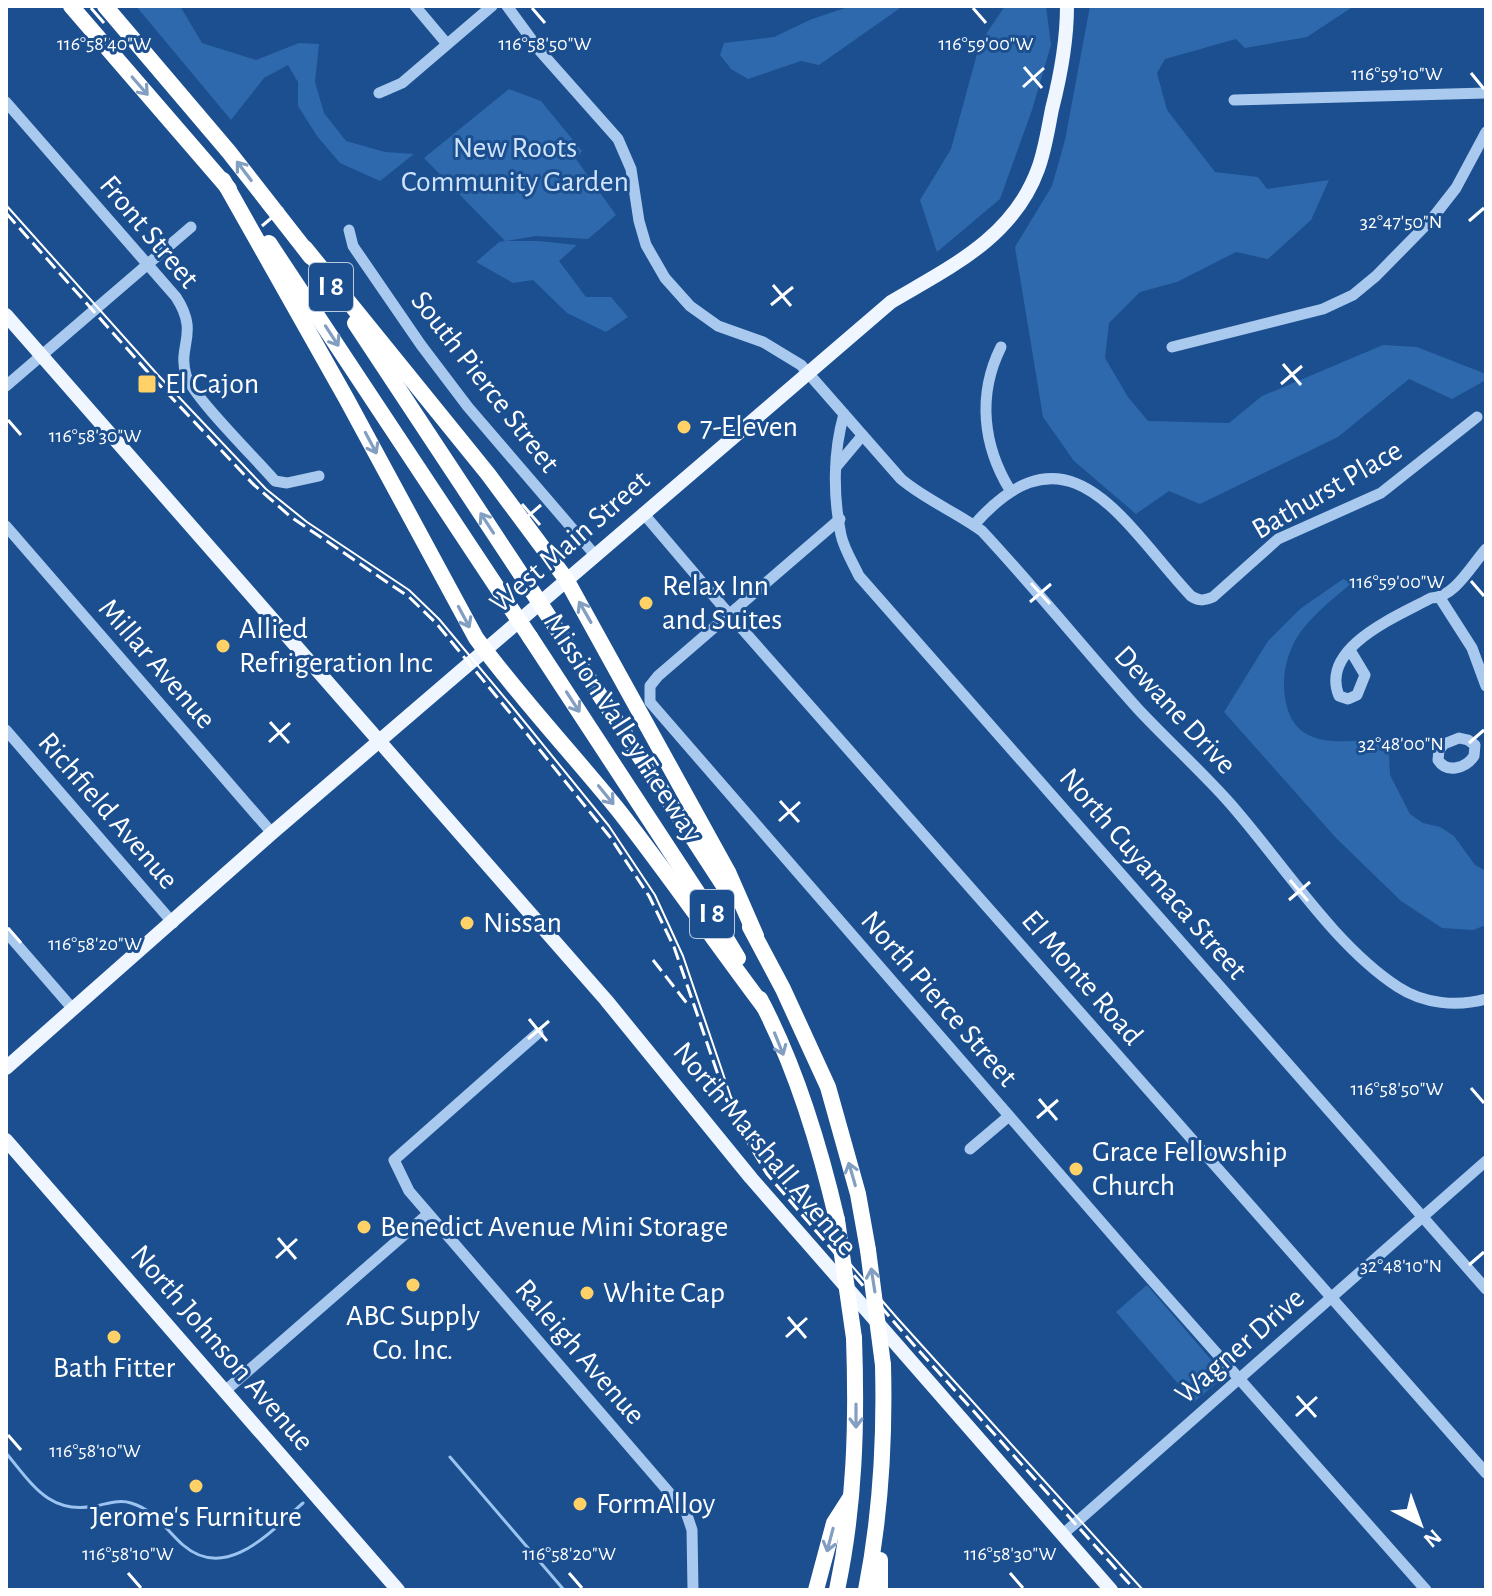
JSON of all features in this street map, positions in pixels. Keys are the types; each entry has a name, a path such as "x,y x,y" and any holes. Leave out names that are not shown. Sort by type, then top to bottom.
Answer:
{"highway":[{"name":"Mission Valley Freeway","path":"71,6 223,180 303,291 714,918 764,1007 823,1160 837,1220 854,1338 856,1418 853,1494 837,1590"},
{"name":"Mission Valley Freeway","path":"105,6 229,152 305,248 756,936 828,1087 858,1194 868,1250 883,1365 885,1439 875,1544 866,1590"},
{"path":"223,180 484,650 622,814 764,1007"},
{"path":"305,248 488,474 566,579 728,872 756,936"},
{"path":"880,1492 880,1590"},
{"path":"816,1590 834,1523 853,1494"}],"main road":[{"name":"West Main Street","path":"6,1068 272,833 891,302 980,249 1001,229 1019,207 1043,155 1063,66 1067,6"},
{"name":"North Marshall Avenue","path":"6,315 606,1000 751,1178 1111,1590"},
{"name":"North Johnson Avenue","path":"6,1140 398,1590"}],"street":[{"path":"415,6 447,44"},
{"path":"379,93 402,83 492,6"},
{"path":"507,6 540,51 618,139 631,169 646,245 665,278 690,306 718,326 763,342 810,372 844,414"},
{"path":"1234,100 1486,93"},
{"name":"Front Street","path":"6,102 183,308 189,335 184,365 192,385 275,481 287,483 319,476"},
{"path":"1172,347 1323,309 1353,295 1431,220 1456,188 1486,132"},
{"path":"6,386 191,227"},
{"name":"South Pierce Street","path":"349,230 353,246 421,345 468,407 595,555"},
{"path":"974,525 1010,490 998,471 987,438 985,418 987,382 1001,347"},
{"name":"Dewane Drive","path":"844,414 901,479 919,494 974,525 998,549 1140,711 1226,799 1367,964 1398,987 1423,998 1457,1003 1486,999"},
{"name":"North Cuyamaca Street","path":"844,414 836,441 841,537 859,576 1486,1289"},
{"name":"Bathurst Place","path":"1010,490 1022,484 1058,479 1089,489 1108,502 1180,585 1199,601 1213,597 1278,539 1381,493 1477,417"},
{"path":"836,467 862,436"},
{"name":"El Monte Road","path":"643,513 1486,1473"},
{"path":"729,614 840,519"},
{"name":"Millar Avenue","path":"6,526 272,833"},
{"path":"1350,650 1360,637 1370,631 1450,591 1486,549"},
{"path":"1440,598 1472,648 1486,686"},
{"name":"North Pierce Street","path":"729,614 650,686 650,702 1426,1590"},
{"name":"Richfield Avenue","path":"6,730 173,923"},
{"path":"6,932 72,1008"},
{"name":"Raleigh Avenue","path":"538,1033 394,1160 409,1191 428,1214 686,1512 692,1530 693,1590"},
{"path":"970,1149 1009,1116"},
{"name":"Wagner Drive","path":"1062,1535 1486,1161"},
{"path":"225,1391 428,1214"}],"green space":[{"path":"136,6 180,6 202,43 256,60 299,43 319,44 315,82 324,113 346,141 385,152 414,154 380,181 340,163 317,136 298,106 298,82 288,65 264,78 231,120"},
{"path":"851,6 903,6 819,65 801,61 748,79 731,69 720,55 724,43 774,37 812,19"},
{"path":"1005,6 1046,6 1051,45 1000,199 937,252 920,200 951,149 980,43"},
{"path":"1090,6 1354,6 1307,37 1245,48 1236,39 1165,59 1157,73 1167,110 1215,172 1258,177 1267,189 1329,180 1311,220 1268,259 1236,252 1177,282 1140,292 1109,323 1105,358 1128,397 1148,421 1229,423 1262,396 1383,345 1417,347 1486,374 1486,380 1452,399 1409,379 1338,437 1200,504 1169,491 1136,514 1074,461 1043,417 1015,247 1052,186 1065,140"},
{"name":"New Roots Community Garden","path":"509,89 541,101 582,151 576,159 616,215 588,239 536,236 506,241 577,245 559,261 586,297 611,297 628,317 606,332 567,313 533,280 513,283 476,262 499,242 505,241 424,158"},
{"path":"1343,579 1352,583 1307,623 1291,650 1284,680 1287,707 1303,732 1315,738 1329,741 1379,739 1389,755 1390,775 1410,814 1454,836 1475,865 1486,871 1486,925 1473,930 1442,928 1401,901 1336,838 1224,712 1268,641 1300,609"},
{"path":"1147,1285 1225,1376 1194,1402 1116,1312"}],"waterway":[{"path":"6,1453 33,1486 53,1501 79,1508 131,1503 154,1515 183,1545 200,1555 216,1558 232,1556 248,1548 303,1503"},
{"path":"450,1457 564,1590"}],"tram line":[{"path":"6,205 158,375 266,489 307,522 409,590 439,619 510,704 609,826 655,895 683,956 731,1097 767,1163 793,1198 898,1319 1143,1590"}],"railway":[{"path":"6,213 154,379 253,484 291,517 409,597 436,623 506,708 610,837 649,896 674,947 727,1101 767,1174 913,1344 1135,1590"},
{"path":"653,960 689,1006"}],"place":[{"name":"El Cajon","path":"147,384"},
{"name":"7-Eleven","path":"684,427"},
{"name":"Relax Inn and Suites","path":"646,603"},
{"name":"Allied Refrigeration Inc","path":"223,646"},
{"name":"Nissan","path":"467,923"},
{"name":"Grace Fellowship Church","path":"1076,1169"},
{"name":"Benedict Avenue Mini Storage","path":"364,1227"},
{"name":"ABC Supply Co. Inc.","path":"413,1285"},
{"name":"White Cap","path":"587,1293"},
{"name":"Bath Fitter","path":"114,1337"},
{"name":"Jerome's Furniture","path":"196,1486"},
{"name":"FormAlloy","path":"580,1504"}]}
